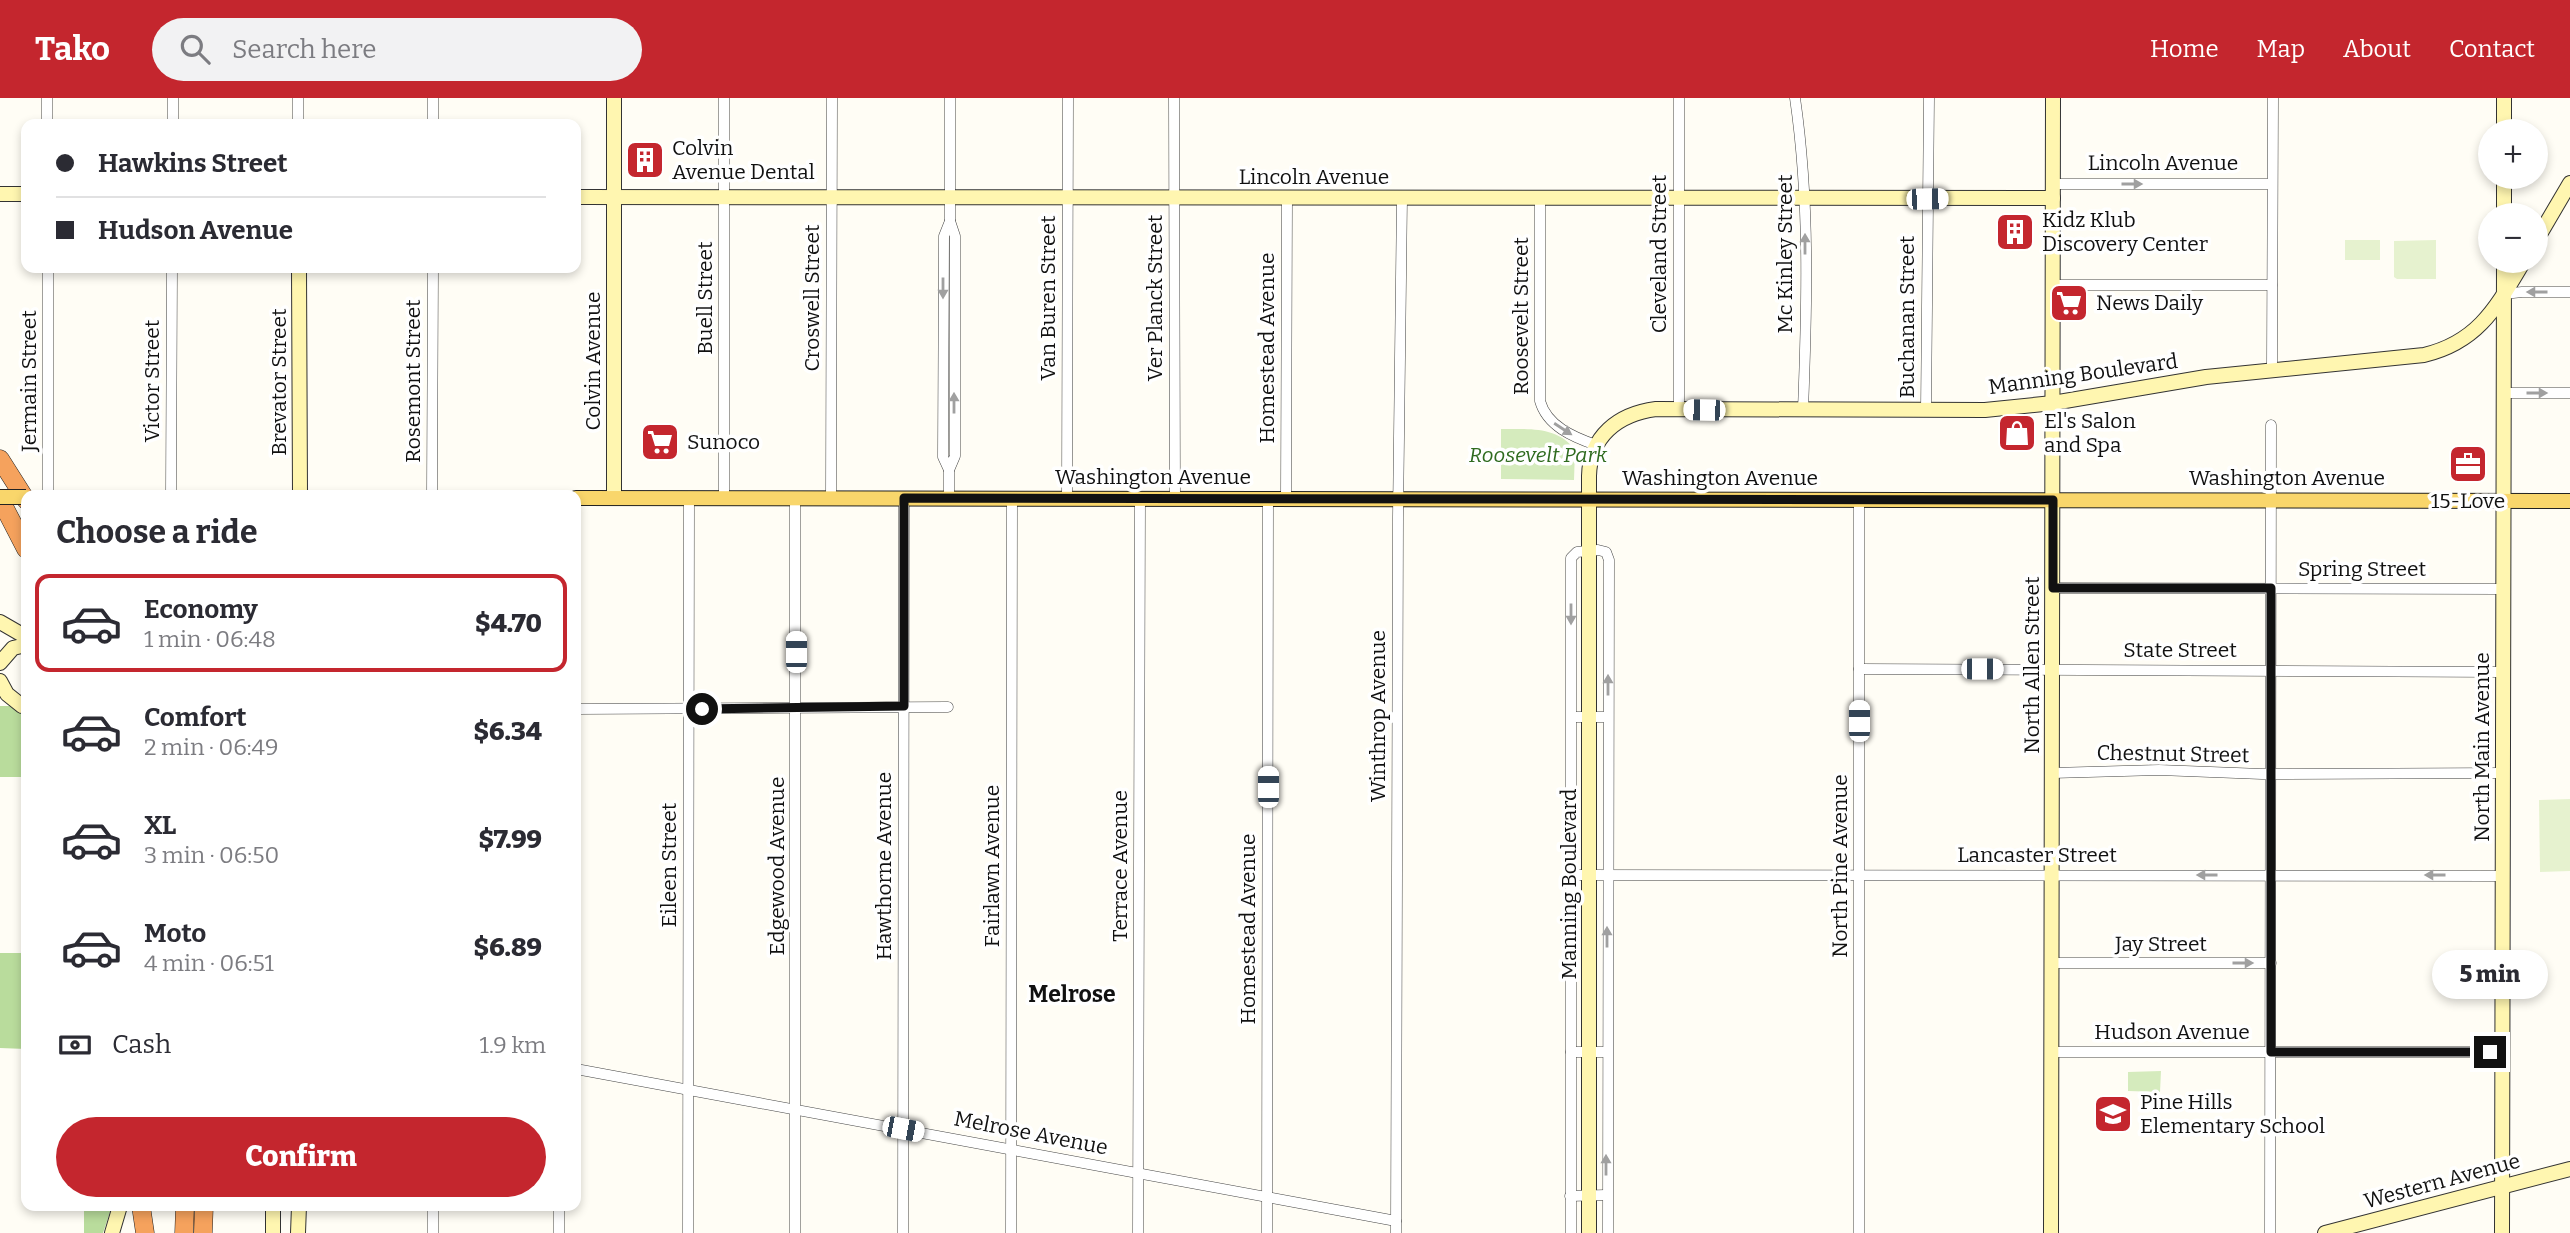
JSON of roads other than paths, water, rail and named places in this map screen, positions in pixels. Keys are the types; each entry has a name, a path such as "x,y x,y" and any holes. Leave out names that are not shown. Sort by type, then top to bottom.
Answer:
{"highway":[{"path":"0,459 21,490"},
{"path":"0,497 21,528"},
{"path":"0,497 21,539"},
{"path":"142,1211 145,1233"},
{"path":"184,1233 185,1211"},
{"path":"203,1233 204,1211"}],"main road":[{"path":"0,497 21,498"},
{"name":"Washington Avenue","path":"581,498 2570,501"}],"street":[{"path":"47,98 47,119"},
{"path":"173,98 173,119"},
{"path":"298,98 298,119"},
{"path":"433,98 433,119"},
{"name":"Colvin Avenue","path":"614,98 614,498"},
{"name":"Buell Street","path":"724,98 724,498"},
{"name":"Croswell Street","path":"831,498 832,98"},
{"path":"949,498 949,470 943,457 949,345 944,236 950,221 950,98"},
{"name":"Van Buren Street","path":"1067,498 1068,98"},
{"name":"Ver Planck Street","path":"1174,98 1175,498"},
{"name":"Cleveland Street","path":"1679,98 1679,409"},
{"name":"Mc Kinley Street","path":"1795,98 1803,154 1805,199 1803,410"},
{"name":"Buchanan Street","path":"1926,411 1929,98"},
{"name":"North Allen Street","path":"2051,1233 2053,98"},
{"path":"2272,370 2273,98"},
{"path":"2504,98 2504,119"},
{"path":"2548,221 2570,183"},
{"name":"Lincoln Avenue","path":"581,197 1927,199 2053,191 2272,184"},
{"path":"0,194 21,194"},
{"name":"Homestead Avenue","path":"1286,498 1287,198"},
{"name":"Winthrop Avenue","path":"1396,1233 1398,499 1402,198"},
{"name":"Roosevelt Street","path":"1540,199 1540,401 1547,416 1559,428 1596,444"},
{"name":"Jermain Street","path":"48,273 48,490"},
{"name":"Victor Street","path":"171,490 172,273"},
{"name":"Brevator Street","path":"299,273 300,490"},
{"name":"Rosemont Street","path":"432,490 433,273"},
{"name":"North Main Avenue","path":"2502,1233 2504,273"},
{"name":"Manning Boulevard","path":"1589,1233 1589,499 1590,457 1606,432 1630,416 1649,410 1985,410 2053,403 2187,380 2413,356 2440,351 2461,341 2482,325 2517,273"},
{"path":"2053,285 2272,285"},
{"path":"2504,294 2570,292"},
{"path":"2504,393 2570,393"},
{"path":"2270,1233 2271,425"},
{"name":"Eileen Street","path":"688,1233 689,498"},
{"name":"Edgewood Avenue","path":"794,1233 795,498"},
{"name":"Hawthorne Avenue","path":"903,1233 904,498"},
{"name":"Fairlawn Avenue","path":"1011,1233 1012,498"},
{"name":"Terrace Avenue","path":"1138,1233 1140,498"},
{"name":"Homestead Avenue","path":"1267,1233 1268,498"},
{"name":"North Pine Avenue","path":"1859,499 1859,1233"},
{"name":"Manning Boulevard","path":"1571,1233 1571,558 1577,552 1589,550 1606,552 1609,560 1606,1052 1608,1233"},
{"name":"Spring Street","path":"2053,588 2503,589"},
{"path":"0,622 21,634"},
{"path":"0,663 13,648 21,646"},
{"name":"State Street","path":"1859,669 2502,672"},
{"path":"0,681 7,694 21,706"},
{"path":"0,694 21,706"},
{"path":"581,709 948,706"},
{"path":"1572,717 1608,717"},
{"name":"Chestnut Street","path":"2052,773 2159,770 2271,774 2503,773"},
{"name":"Lancaster Street","path":"1571,875 2503,876"},
{"name":"Jay Street","path":"2052,963 2271,963"},
{"path":"1571,1052 1606,1052"},
{"name":"Hudson Avenue","path":"2052,1052 2502,1052"},
{"name":"Melrose Avenue","path":"581,1070 1396,1221"},
{"name":"Western Avenue","path":"2325,1233 2570,1169"},
{"path":"1570,1196 1606,1195"},
{"path":"112,1233 119,1211"},
{"path":"274,1211 274,1233"},
{"path":"298,1233 299,1211"},
{"path":"433,1211 433,1233"},
{"path":"559,1211 559,1233"}],"place":[{"name":"Colvin Avenue Dental","path":"645,160"},
{"name":"Kidz Klub Discovery Center","path":"2015,232"},
{"name":"News Daily","path":"2069,303"},
{"name":"El's Salon and Spa","path":"2017,433"},
{"name":"Sunoco","path":"660,442"},
{"name":"15-Love","path":"2468,464"},
{"name":"Pine Hills Elementary School","path":"2113,1114"}],"district":[{"name":"Melrose","path":"1072,994"}],"park label":[{"name":"Roosevelt Park","path":"1538,455"}]}
